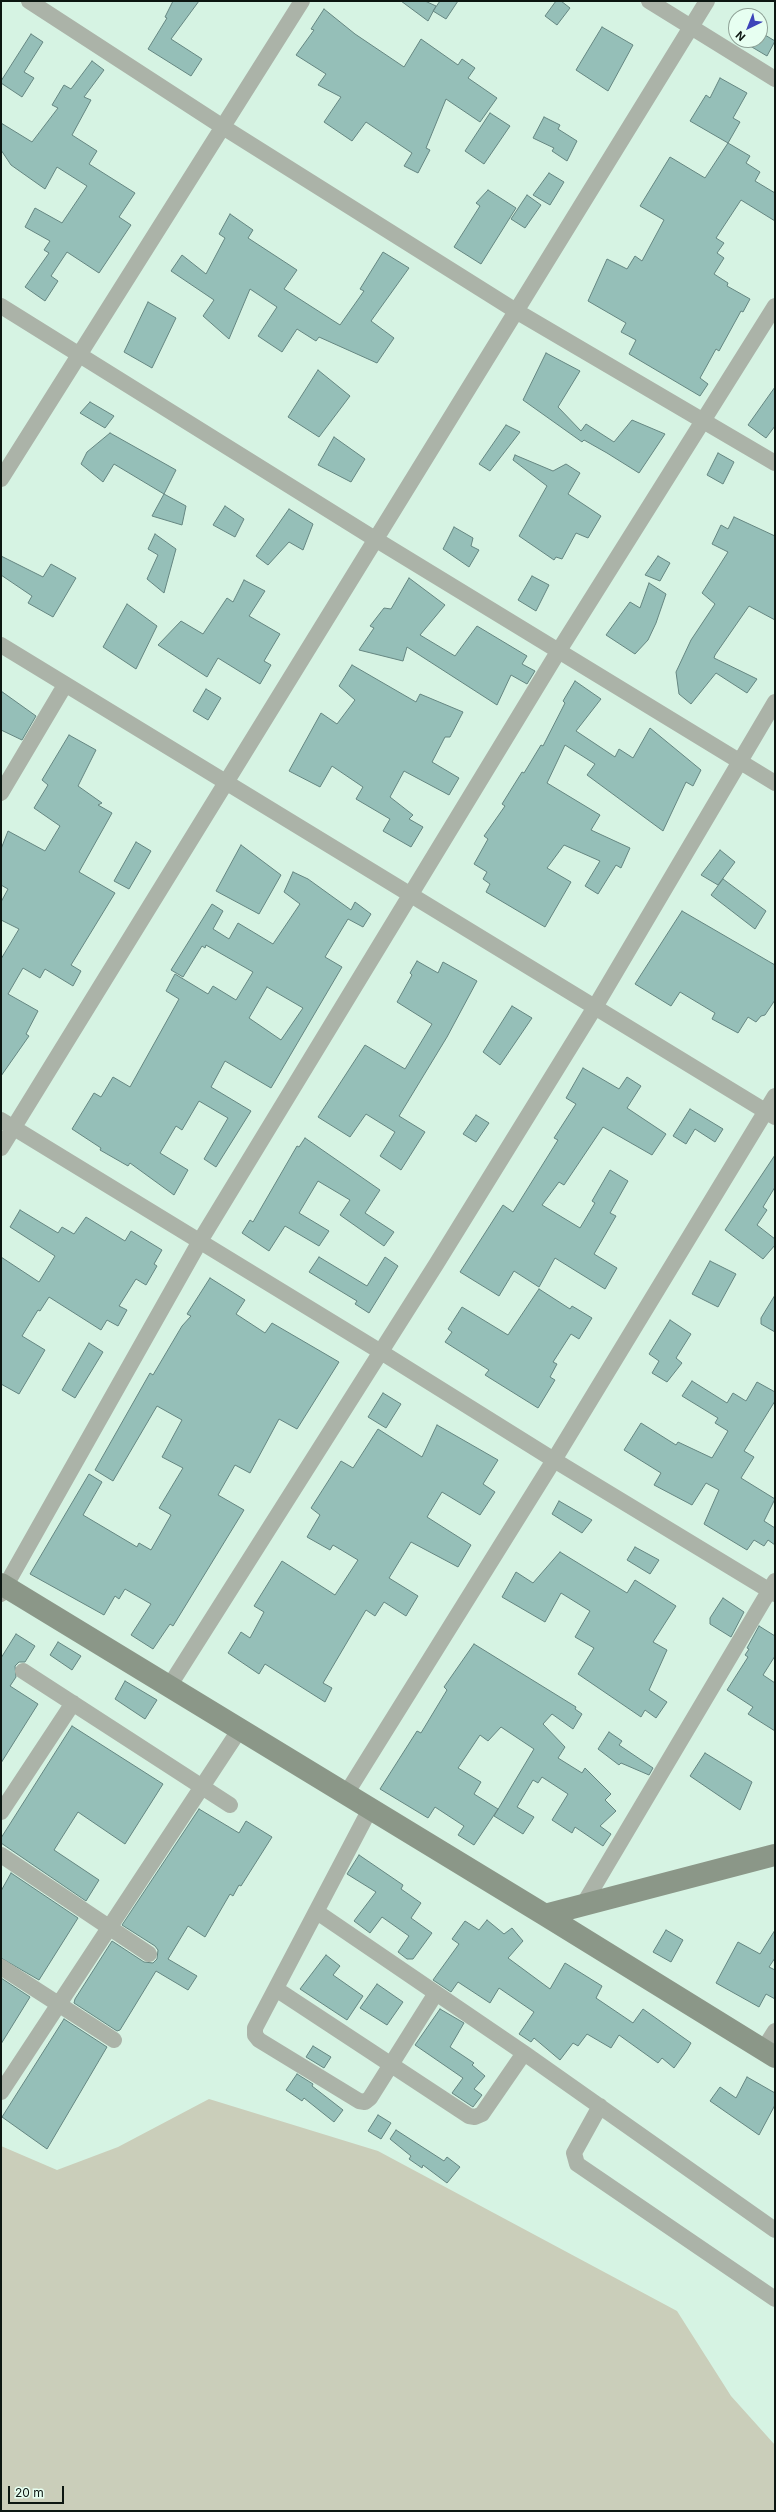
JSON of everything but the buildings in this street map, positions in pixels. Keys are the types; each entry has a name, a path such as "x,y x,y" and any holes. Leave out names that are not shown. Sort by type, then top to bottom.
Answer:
{"street":[{"path":"29,1 223,127 516,311 775,463"},
{"path":"1,479 302,1"},
{"path":"649,1 775,79"},
{"path":"1,1148 8,1123 225,781 707,1"},
{"path":"1,306 558,652 775,783"},
{"path":"775,306 558,652 200,1241 2,1588 170,1685 769,2054 775,2030"},
{"path":"1,645 770,1114"},
{"path":"1,793 65,685"},
{"path":"170,1685 381,1352 595,1007 775,702"},
{"path":"346,1794 770,1114 775,1096"},
{"path":"8,1123 554,1460 773,1588 583,1905"},
{"path":"23,1671 230,1805"},
{"path":"1,1812 72,1703"},
{"path":"1,2092 240,1729"},
{"path":"370,1809 255,2028 255,2035 259,2040 359,2101 365,2102 370,2098 436,1993"},
{"path":"1,1855 149,1954"},
{"path":"545,1915 775,1855"},
{"path":"317,1912 524,2053 775,2230"},
{"path":"1,1967 114,2040"},
{"path":"276,1989 469,2116 475,2117 482,2114 524,2053"},
{"path":"600,2106 574,2153 577,2164 775,2299"}],"green space":[{"path":"209,2099 378,2151 677,2311 731,2396 775,2445 775,2511 1,2511 1,2146 57,2170 118,2147"}]}
